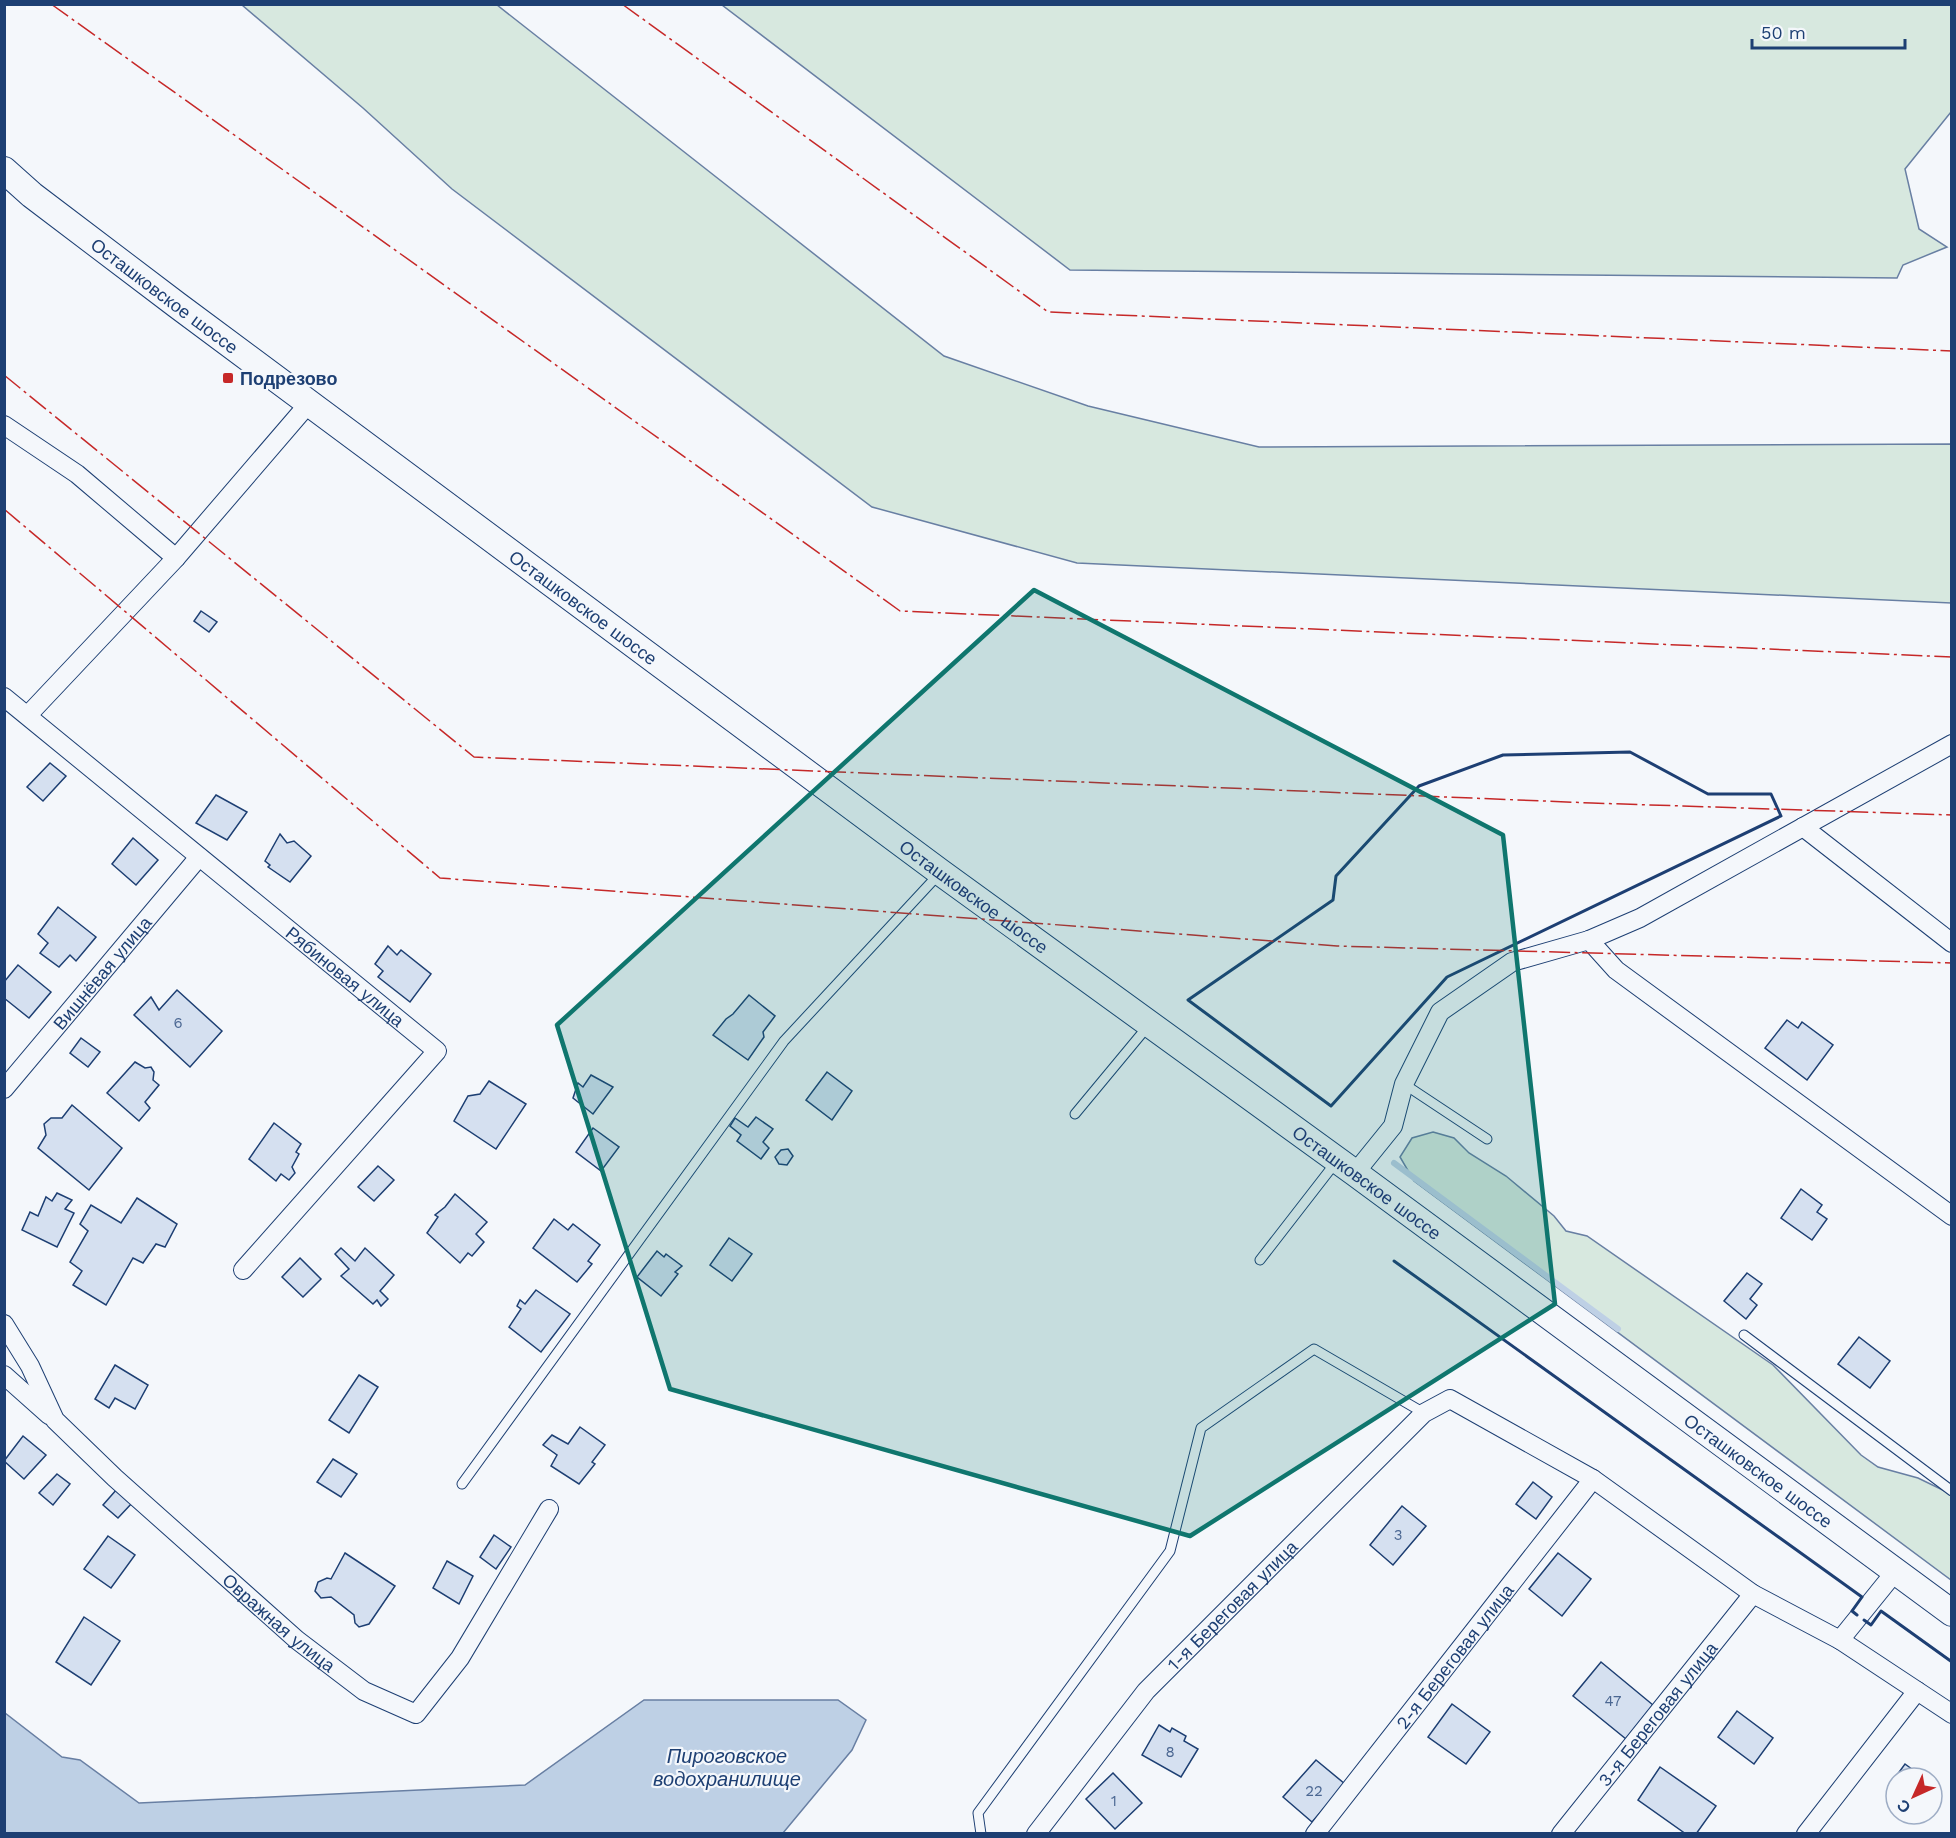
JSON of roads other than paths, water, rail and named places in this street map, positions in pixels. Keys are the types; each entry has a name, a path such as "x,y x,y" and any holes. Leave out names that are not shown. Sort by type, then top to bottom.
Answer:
{"main road":[{"name":"Осташковское шоссе","path":"4,170 32,195 168,298 940,872 1346,1167 1952,1613"}],"street":[{"path":"28,715 176,558 310,402"},
{"path":"4,425 77,474 176,558"},
{"name":"Рябиновая улица","path":"4,697 437,1052 243,1270"},
{"path":"1346,1167 1393,1126 1404,1084 1440,1012 1512,962 1589,940 1640,918 1952,744"},
{"path":"1803,827 1952,943"},
{"name":"Вишнёвая улица","path":"4,1089 199,857"},
{"path":"1589,940 1616,970 1952,1216"},
{"name":"Овражная улица","path":"4,1324 30,1366 55,1420 115,1478 297,1640 364,1691 416,1714 460,1658 549,1509"},
{"path":"4,1375 55,1420"},
{"name":"1-я Береговая улица","path":"1036,1833 1146,1691 1424,1413 1449,1399 1593,1479"},
{"path":"1593,1479 1753,1594 1840,1640 1952,1714"},
{"name":"2-я Береговая улица","path":"1315,1833 1593,1479"},
{"path":"1840,1640 1896,1572"},
{"name":"3-я Береговая улица","path":"1561,1833 1753,1594"},
{"path":"1806,1833 1917,1691"}],"lane":[{"path":"462,1484 784,1041 940,872"},
{"path":"1075,1114 1150,1024"},
{"path":"1404,1084 1486,1139"},
{"path":"1260,1260 1346,1167"},
{"path":"1744,1335 1952,1491"},
{"path":"981,1833 978,1813 1170,1551 1201,1428 1314,1349 1424,1413"}],"water":[{"name":"Пироговское водохранилище","path":"644,1700 838,1700 866,1720 852,1750 783,1833 5,1833 5,1713 62,1757 80,1760 139,1803 525,1785"}],"waterway":[{"path":"1394,1163 1618,1329"}],"place":[{"name":"Подрезово","path":"228,378"}]}
